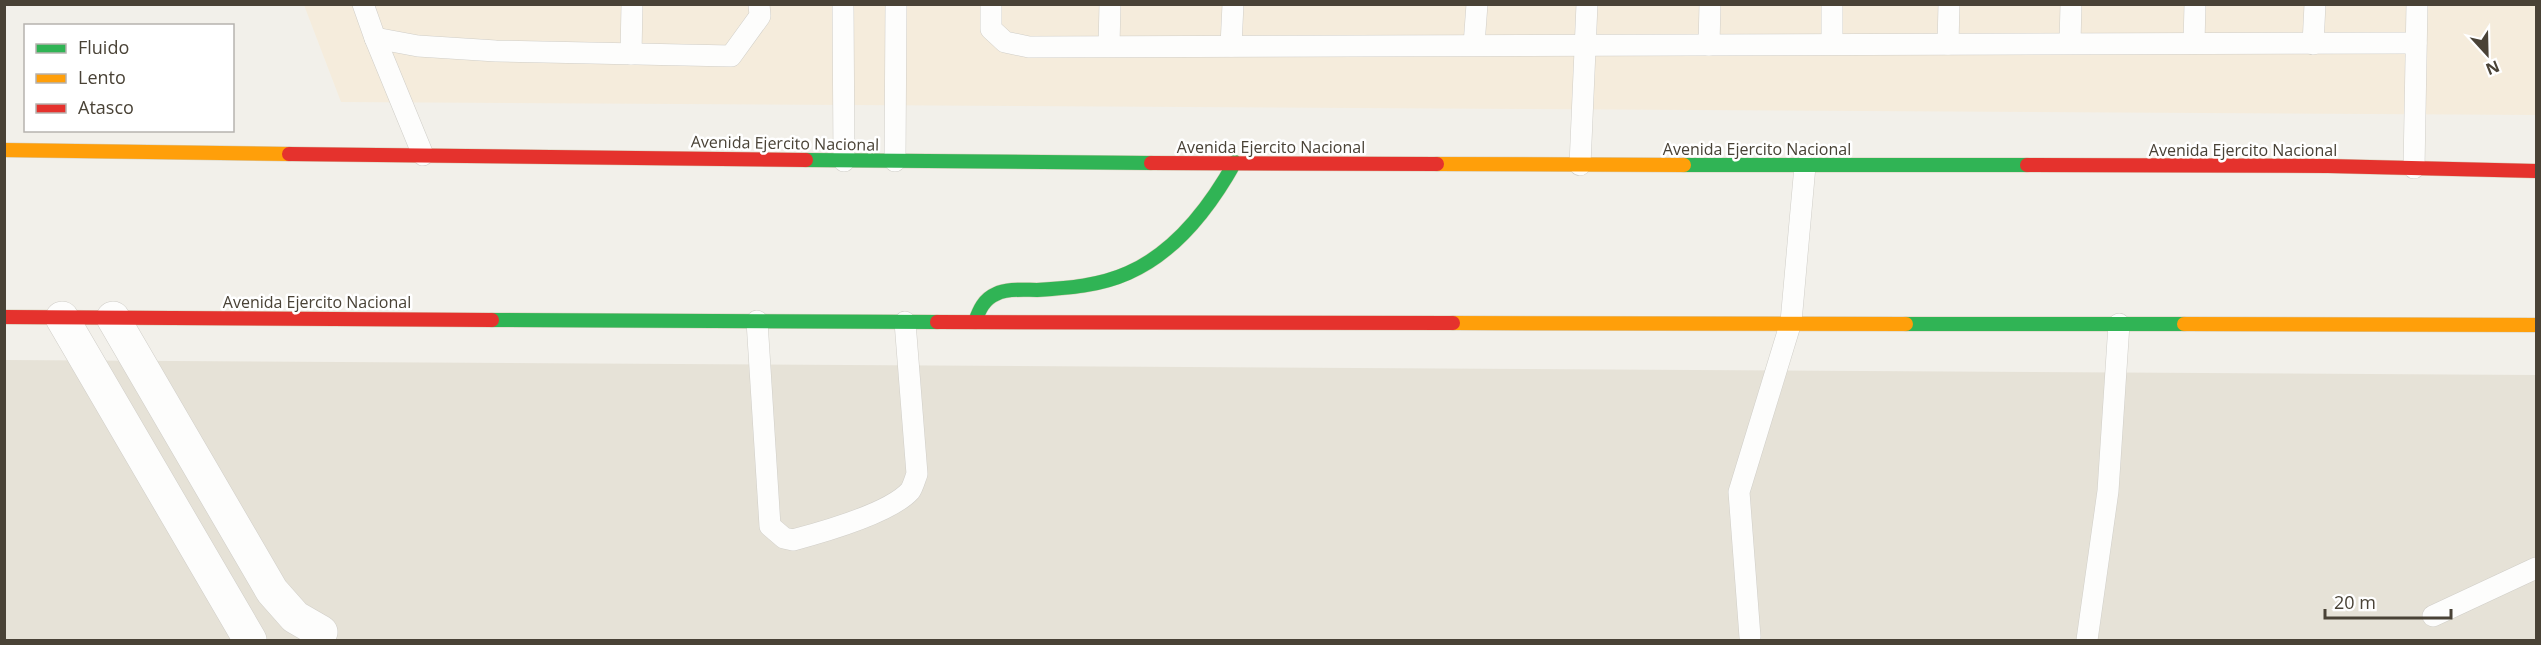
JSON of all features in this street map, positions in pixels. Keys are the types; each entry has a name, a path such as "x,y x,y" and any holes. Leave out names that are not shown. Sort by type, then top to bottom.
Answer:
{"main road":[{"name":"Avenida Ejercito Nacional","path":"4,150 844,161 2414,168 2536,171"},
{"path":"975,322 978,309 985,300 999,292 1110,280 1150,260 1186,231 1221,190 1235,162"},
{"name":"Avenida Ejercito Nacional","path":"4,317 2536,326"}],"street":[{"path":"62,318 250,640"},
{"path":"113,318 272,591 295,617 321,632"}],"lane":[{"path":"363,4 423,155"},
{"path":"631,54 632,4"},
{"path":"375,38 418,46 496,51 731,56 760,16 759,4"},
{"path":"843,4 844,161"},
{"path":"895,161 896,4"},
{"path":"991,4 991,29 1005,42 1029,47 2416,43"},
{"path":"1109,46 1110,4"},
{"path":"1231,46 1233,4"},
{"path":"1474,45 1477,4"},
{"path":"1580,165 1587,4"},
{"path":"1709,45 1710,4"},
{"path":"1832,4 1832,44"},
{"path":"1948,44 1949,4"},
{"path":"2070,44 2071,4"},
{"path":"2194,44 2195,4"},
{"path":"2313,44 2315,4"},
{"path":"2414,168 2417,4"},
{"path":"1750,637 1739,492 1791,322 1805,166"},
{"path":"757,321 770,526 783,537 793,540 875,512 893,504 911,490 917,474 905,322"},
{"path":"2087,640 2108,491 2119,324"},
{"path":"2433,616 2536,568"}],"shaded area":[{"path":"304,5 2536,5 2536,115 341,102"},
{"path":"5,360 2536,375 2536,640 5,640"}],"traffic: fast":[{"path":"806,160 1151,163"},
{"path":"975,322 985,302 1000,292 1095,284 1128,273 1145,264 1176,241 1190,226 1203,211 1235,162"},
{"path":"1684,165 2027,165"},
{"path":"492,320 937,322"},
{"path":"1906,324 2184,324"}],"traffic: slow":[{"path":"4,150 289,154"},
{"path":"1437,164 1684,165"},
{"path":"1453,323 1906,324"},
{"path":"2184,324 2536,325"}],"traffic: jam":[{"path":"289,154 806,160"},
{"path":"1151,163 1437,164"},
{"path":"2027,165 2328,166 2536,171"},
{"path":"4,317 492,320"},
{"path":"937,322 1453,323"}]}
